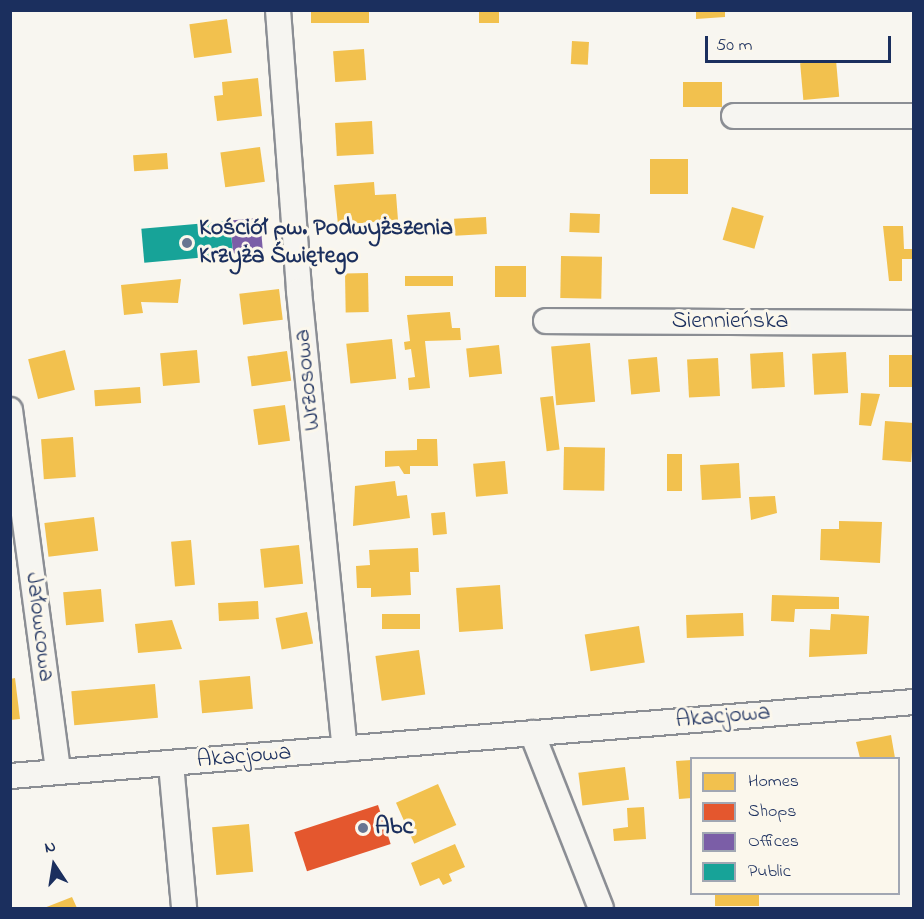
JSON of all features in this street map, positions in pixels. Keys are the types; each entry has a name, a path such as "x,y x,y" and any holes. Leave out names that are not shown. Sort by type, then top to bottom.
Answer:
{"street":[{"name":"Wrzosowa","path":"278,10 299,291 345,749"},
{"path":"735,117 914,116"},
{"name":"Siennieńska","path":"546,321 914,323"},
{"name":"Jałowcowa","path":"10,410 58,772"},
{"name":"Akacjowa","path":"10,776 914,702"},
{"path":"532,733 601,909"},
{"name":"Akacjowa","path":"171,764 184,909"}],"building: Homes":[{"path":"311,10 369,10 369,23 311,23"},
{"path":"479,10 499,10 499,23 479,23"},
{"path":"696,10 725,10 725,17 696,19"},
{"path":"227,19 232,53 194,58 189,24"},
{"path":"572,41 589,42 588,65 571,64"},
{"path":"364,49 366,80 335,82 333,51"},
{"path":"836,60 839,97 803,100 800,63"},
{"path":"258,78 262,116 217,121 214,96 223,95 222,82"},
{"path":"683,82 722,82 722,107 683,107"},
{"path":"372,121 374,154 337,156 335,123"},
{"path":"260,147 265,182 225,187 220,153"},
{"path":"167,153 168,169 134,171 133,155"},
{"path":"650,159 688,159 688,194 650,194"},
{"path":"374,182 375,195 396,194 398,220 338,225 334,185"},
{"path":"732,207 764,216 754,249 723,240"},
{"path":"570,213 600,214 599,233 569,232"},
{"path":"486,217 487,234 455,236 454,219"},
{"path":"883,226 903,226 904,249 914,249 914,259 902,259 902,281 889,281"},
{"path":"561,256 602,257 601,299 560,298"},
{"path":"495,266 526,266 526,297 495,297"},
{"path":"345,273 368,273 369,312 346,312"},
{"path":"405,276 453,276 453,286 405,286"},
{"path":"181,279 178,303 141,302 143,313 124,315 121,285"},
{"path":"279,289 283,320 243,325 239,294"},
{"path":"450,312 452,328 460,328 461,340 425,341 430,388 409,390 408,378 415,377 411,349 405,350 404,342 410,341 407,315"},
{"path":"392,339 396,379 350,384 346,344"},
{"path":"590,343 595,402 556,405 551,346"},
{"path":"499,345 502,374 469,377 466,348"},
{"path":"65,350 75,390 38,399 28,359"},
{"path":"197,350 200,383 163,386 160,353"},
{"path":"287,351 291,381 252,386 247,357"},
{"path":"783,352 785,387 752,389 750,354"},
{"path":"846,352 848,393 814,395 812,354"},
{"path":"889,355 914,355 914,387 889,387"},
{"path":"657,357 660,392 631,394 628,360"},
{"path":"718,358 720,396 689,398 687,360"},
{"path":"140,387 141,403 95,406 94,390"},
{"path":"861,393 880,394 871,426 859,425"},
{"path":"553,396 560,450 547,451 540,398"},
{"path":"285,405 290,441 258,445 253,409"},
{"path":"885,421 914,423 911,462 882,460"},
{"path":"73,437 76,477 44,479 41,439"},
{"path":"417,439 437,439 438,466 410,466 410,474 404,474 399,466 385,467 385,451 417,450"},
{"path":"564,447 605,448 604,491 563,490"},
{"path":"667,454 682,454 682,491 667,491"},
{"path":"505,461 508,494 476,497 473,464"},
{"path":"739,463 741,498 702,500 700,465"},
{"path":"395,481 397,496 407,495 410,518 353,526 355,486"},
{"path":"775,496 777,513 751,520 749,497"},
{"path":"445,512 447,534 433,535 431,513"},
{"path":"94,517 98,551 49,557 44,523"},
{"path":"839,521 882,522 880,563 820,560 821,529 839,529"},
{"path":"191,540 195,585 175,587 171,542"},
{"path":"299,545 303,584 264,588 260,549"},
{"path":"418,548 419,572 410,572 411,595 371,597 371,588 357,588 356,566 370,565 369,550"},
{"path":"500,585 503,629 459,632 456,588"},
{"path":"101,589 104,622 66,625 63,592"},
{"path":"772,595 839,597 839,609 795,609 794,622 771,621"},
{"path":"258,601 259,619 219,621 218,603"},
{"path":"307,612 313,643 282,650 276,618"},
{"path":"743,613 744,636 687,638 686,615"},
{"path":"382,614 420,614 420,629 382,629"},
{"path":"831,614 869,616 867,654 809,657 810,629 830,630"},
{"path":"172,620 182,649 138,653 135,624"},
{"path":"639,626 645,663 590,671 585,635"},
{"path":"419,650 425,695 382,701 375,656"},
{"path":"250,676 253,709 202,713 199,680"},
{"path":"15,678 20,719 10,720 10,679"},
{"path":"155,684 158,718 74,725 71,691"},
{"path":"891,735 895,757 860,757 856,742"},
{"path":"690,760 690,798 679,799 676,761"},
{"path":"625,767 629,800 582,805 578,773"},
{"path":"438,784 456,825 414,844 396,803"},
{"path":"644,807 646,839 614,841 613,829 628,827 627,808"},
{"path":"249,824 253,872 216,875 212,827"},
{"path":"455,844 465,867 449,874 452,881 443,885 439,878 420,886 411,863"},
{"path":"715,895 759,895 759,906 715,906"},
{"path":"72,897 77,908 44,908"}],"building: Shops":[{"path":"378,805 391,844 307,871 294,832"}],"building: Offices":[{"path":"260,218 263,251 233,253 230,221"}],"building: Public":[{"name":"Kościół pw. Podwyższenia Krzyża Świętego","path":"230,221 233,255 144,263 141,229"}],"place":[{"name":"Kościół pw. Podwyższenia Krzyża Świętego","path":"187,243"},
{"name":"Abc","path":"363,828"}]}
